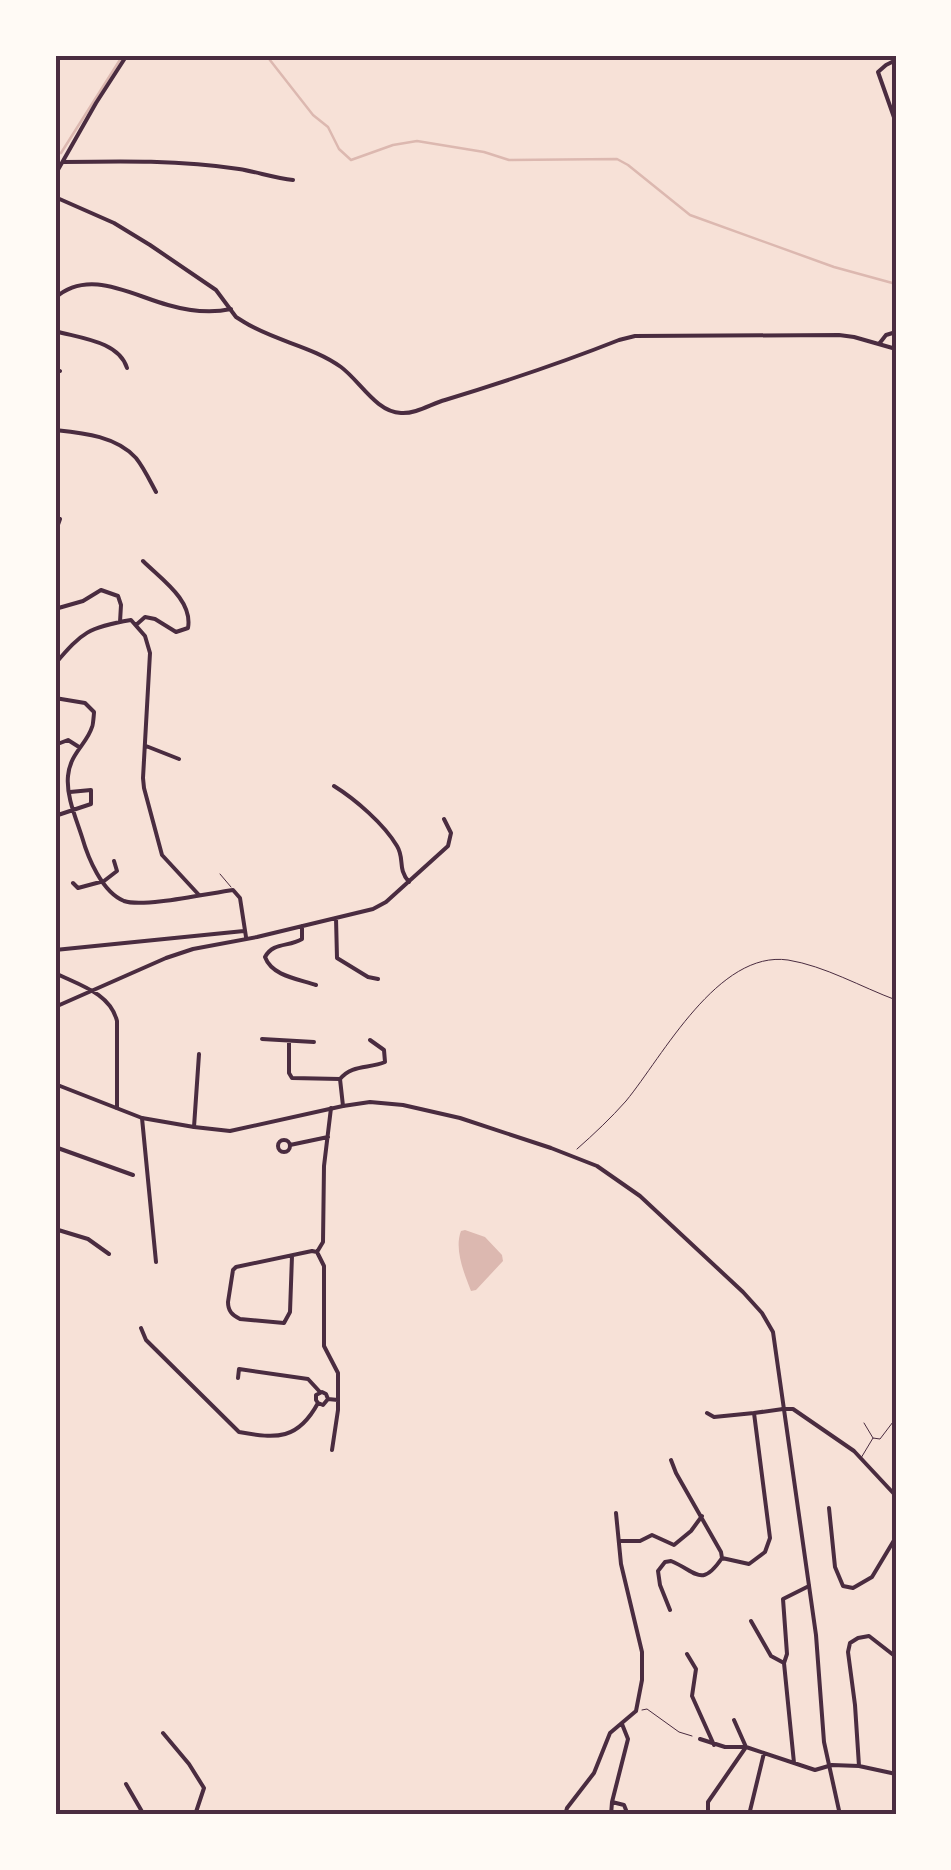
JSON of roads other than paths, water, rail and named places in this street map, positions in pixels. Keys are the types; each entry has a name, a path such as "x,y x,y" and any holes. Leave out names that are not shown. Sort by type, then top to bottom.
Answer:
{"street":[{"path":"55,176 127,55"},
{"path":"896,60 878,72 896,123"},
{"path":"63,162 194,164 294,180"},
{"path":"55,197 139,238 216,290 236,316 253,328 328,358 354,377 381,406 402,413 491,388 636,336 839,336 896,349"},
{"path":"55,298 73,286 93,284 185,310 209,313 230,309"},
{"path":"55,331 114,348 127,368"},
{"path":"879,344 886,335 896,332"},
{"path":"55,430 95,436 124,448 138,460 156,492"},
{"path":"55,533 60,519"},
{"path":"136,624 145,617 155,618 176,632 188,628 190,617 185,604 143,561"},
{"path":"55,609 101,590 118,596 120,622"},
{"path":"55,664 79,635 120,622 131,620 145,636 150,653 144,788 162,855 199,895"},
{"path":"55,698 85,703 94,712 93,726 79,747 68,776 84,845 104,881 116,896 128,902 233,890 240,898 246,939"},
{"path":"55,745 68,740 79,747"},
{"path":"145,746 179,759"},
{"path":"334,786 357,800 399,848 401,873 410,882"},
{"path":"55,816 91,804 88,789 70,792"},
{"path":"55,1007 166,958 373,909 410,882 448,846 451,833 444,819"},
{"path":"74,883 78,888 104,881 117,872 114,861"},
{"path":"336,918 337,958 378,980"},
{"path":"302,926 302,939 268,950 265,957 274,970 316,985"},
{"path":"55,950 245,931"},
{"path":"55,973 111,1004 117,1021 117,1108"},
{"path":"262,1040 314,1042"},
{"path":"288,1041 292,1078 340,1079 350,1070 385,1062 384,1050 370,1040"},
{"path":"194,1127 198,1054"},
{"path":"340,1079 343,1106"},
{"path":"55,1084 142,1118 230,1131 370,1102 460,1118 598,1166 640,1196 730,1279 762,1313 772,1332 810,1586 828,1767 840,1815"},
{"path":"331,1108 324,1166 323,1242 318,1252 324,1266 324,1346 338,1373 332,1450"},
{"path":"142,1118 156,1262"},
{"path":"290,1144 328,1137"},
{"path":"55,1147 134,1175"},
{"path":"55,1229 88,1239 109,1254"},
{"path":"292,1256 290,1312 284,1323 234,1316 228,1302 236,1267 292,1256 318,1252"},
{"path":"141,1328 146,1340 238,1432 286,1434 300,1429 318,1404 320,1392"},
{"path":"238,1378 239,1369 295,1376 308,1380 328,1399"},
{"path":"328,1399 338,1400"},
{"path":"318,1404 325,1404 328,1399"},
{"path":"707,1413 714,1417 793,1409 861,1458 896,1496"},
{"path":"722,1558 748,1564 765,1552 770,1538 754,1413"},
{"path":"672,1460 722,1558"},
{"path":"829,1508 835,1567 844,1586 853,1588 872,1577 896,1537"},
{"path":"565,1815 594,1774 610,1733 636,1711 642,1680 642,1652 621,1564 616,1514"},
{"path":"619,1541 640,1541 652,1536 674,1545 702,1516"},
{"path":"670,1610 658,1576 661,1566 671,1560 692,1574 704,1576 722,1558"},
{"path":"794,1764 784,1662 787,1654 783,1600 810,1586"},
{"path":"751,1621 771,1656 784,1662"},
{"path":"859,1766 850,1643 868,1636 896,1657"},
{"path":"686,1654 696,1669 692,1696 714,1745"},
{"path":"734,1720 746,1747"},
{"path":"611,1815 628,1739 622,1724"},
{"path":"163,1732 204,1788 195,1815"},
{"path":"700,1740 746,1747 815,1770 859,1766 896,1774"},
{"path":"708,1810 708,1802 746,1747"},
{"path":"749,1815 764,1753"},
{"path":"126,1784 144,1815"},
{"path":"612,1802 624,1806 628,1815"}],"lane":[{"path":"220,874 233,890"},
{"path":"864,1424 873,1438 880,1439 896,1418"},
{"path":"861,1458 873,1438"}],"waterway":[{"path":"55,153 61,153 123,55"},
{"path":"266,55 351,160 417,141 509,160 617,159 690,215 834,267 896,284"}]}
